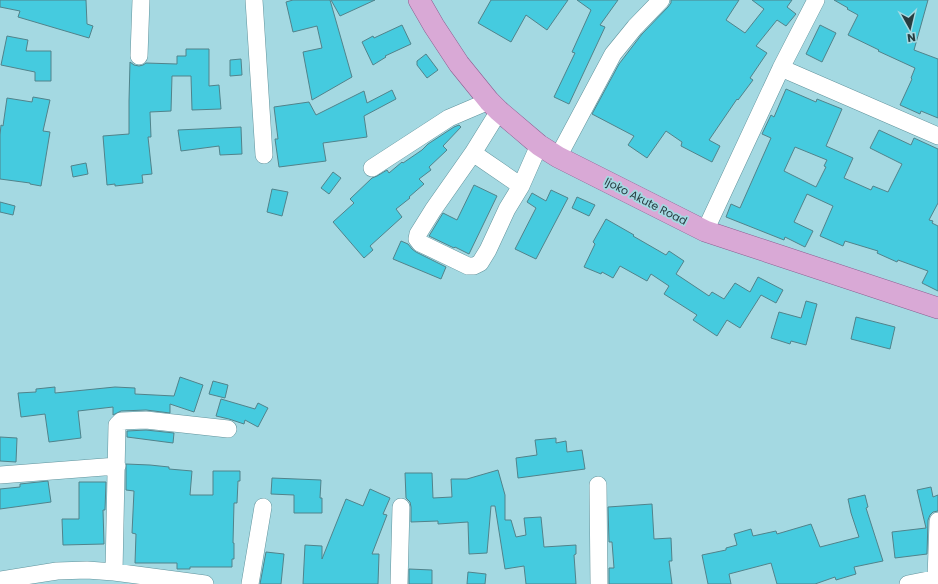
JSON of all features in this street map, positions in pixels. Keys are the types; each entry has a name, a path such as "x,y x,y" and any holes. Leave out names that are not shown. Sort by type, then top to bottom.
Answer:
{"main road":[{"name":"Ijoko Akute Road","path":"419,0 459,64 494,106 538,145 558,157 706,231 938,308"}],"street":[{"path":"139,56 141,0"},
{"path":"254,0 264,155"},
{"path":"558,157 613,54 661,0"},
{"path":"706,231 781,68 816,0"},
{"path":"781,68 938,136"},
{"path":"494,106 473,153 418,234 420,243 468,266 474,266 480,263 488,250 507,209 521,186 538,145"},
{"path":"372,168 448,118 494,106"},
{"path":"473,153 521,186"},
{"path":"114,572 117,425 121,421 146,420 228,429"},
{"path":"0,475 117,466"},
{"path":"598,485 599,584"},
{"path":"250,584 263,507"},
{"path":"399,584 401,507"},
{"path":"908,584 937,578 938,521"},
{"path":"0,580 59,577 87,570 205,584"}],"building":[{"path":"0,0 86,0 87,24 93,26 89,38 18,17 20,11 0,7"},
{"path":"293,0 330,0 352,77 312,100 303,52 322,48 317,26 293,32 286,2"},
{"path":"331,0 375,0 340,16"},
{"path":"491,0 568,0 547,30 526,15 511,42 478,23"},
{"path":"577,0 618,0 600,25 605,27 569,104 554,97 575,53 572,52 591,10"},
{"path":"671,0 739,0 726,20 745,33 764,9 752,0 792,0 787,7 796,14 786,26 777,20 756,46 767,53 750,78 753,80 738,100 737,99 709,140 720,146 712,162 681,146 682,142 666,131 647,158 628,145 634,136 592,114 619,64 642,34 668,7"},
{"path":"834,0 928,0 914,50 938,59 938,118 921,111 920,114 900,105 912,79 911,78 915,68 848,35 858,15"},
{"path":"402,25 411,44 385,56 386,57 373,65 362,42 373,36 374,38"},
{"path":"820,25 836,33 822,62 806,54"},
{"path":"7,36 28,40 26,51 51,51 51,81 35,81 35,72 1,65"},
{"path":"186,49 209,49 209,86 219,85 221,109 192,110 191,76 172,76 171,111 150,112 151,137 148,137 152,174 142,175 143,183 115,186 115,184 107,185 103,136 129,134 130,62 139,66 146,63 177,64 177,56 186,56"},
{"path":"426,54 438,70 427,78 417,65 417,61"},
{"path":"241,59 242,75 230,76 230,60"},
{"path":"786,89 816,102 817,99 842,109 826,146 853,158 844,178 871,190 873,186 888,192 902,164 870,148 879,130 911,145 914,138 938,149 938,203 929,220 933,221 932,223 938,226 938,291 922,283 928,271 898,260 897,262 877,253 878,251 845,241 843,246 820,236 833,206 807,194 794,222 813,231 805,247 785,237 784,240 726,217 731,204 740,208 771,138 762,134 771,115 774,117","holes":["795,147 827,160 824,166 826,167 816,187 784,171"]},
{"path":"392,90 396,99 364,116 367,137 323,143 326,161 279,167 275,139 278,139 274,107 309,102 316,115 364,91 367,103"},
{"path":"33,97 50,100 43,131 50,132 41,186 0,179 0,135 1,125 3,126 7,98 32,102"},
{"path":"459,125 461,127 443,146 447,150 429,167 431,170 419,179 424,184 396,209 402,217 370,246 373,250 364,258 333,222 354,203 350,199 372,178 387,170 389,173 402,162 403,163 422,150 428,144"},
{"path":"241,127 242,154 220,155 219,146 181,151 178,130"},
{"path":"86,163 88,174 73,177 71,166"},
{"path":"333,172 341,178 329,194 321,188"},
{"path":"474,185 497,196 469,254 429,236 443,213 457,220"},
{"path":"272,189 288,192 282,216 267,212"},
{"path":"551,190 568,198 536,259 515,249 536,208 527,202 532,193 546,201"},
{"path":"577,197 595,205 589,216 572,208"},
{"path":"0,202 15,206 13,215 0,212"},
{"path":"606,219 666,255 669,251 684,261 676,274 709,296 712,292 724,299 735,283 750,292 758,277 783,290 776,303 761,295 740,328 727,320 717,336 693,320 697,315 664,294 669,286 651,274 647,281 620,266 613,278 602,272 601,274 584,267 595,244 593,242"},
{"path":"401,241 408,244 416,252 446,267 441,279 393,259"},
{"path":"806,301 817,304 806,345 791,341 790,344 771,338 779,312 801,318"},
{"path":"856,317 895,327 890,349 851,339"},
{"path":"180,377 203,385 194,412 170,404 170,413 146,410 121,411 113,415 113,407 78,411 81,438 49,442 45,414 21,417 18,393 36,392 36,389 55,387 55,393 115,387 135,388 135,394 174,396"},
{"path":"213,381 228,385 225,398 209,394"},
{"path":"221,399 255,409 258,403 268,408 258,427 245,420 244,424 216,416"},
{"path":"146,430 174,433 173,443 127,437 127,431"},
{"path":"0,437 17,438 16,462 0,461"},
{"path":"556,438 556,443 566,441 567,452 582,450 585,469 518,478 516,458 537,455 535,440"},
{"path":"126,464 169,467 169,469 192,471 190,495 213,495 213,471 240,471 237,503 234,503 234,559 232,559 232,567 190,567 190,569 177,569 177,563 135,563 136,534 132,533 134,491 126,490"},
{"path":"498,470 505,495 505,520 511,520 516,537 526,535 524,518 541,517 544,547 576,545 576,554 574,555 576,584 526,584 524,566 505,569 495,506 491,506 487,553 469,554 468,522 438,524 438,521 411,522 410,502 406,498 405,473 432,473 433,498 452,497 451,479 467,479"},
{"path":"272,478 321,480 320,498 322,498 322,513 294,513 294,495 271,494"},
{"path":"48,481 51,502 0,509 0,489 20,487 20,484"},
{"path":"79,482 106,482 105,510 103,510 104,544 63,545 62,519 79,519"},
{"path":"931,487 933,497 938,495 938,511 933,512 928,520 927,554 895,558 892,532 926,528 917,490"},
{"path":"370,489 390,498 383,514 387,515 372,554 379,554 378,584 303,584 305,545 322,546 322,559 346,499 363,506"},
{"path":"865,495 868,507 866,508 883,561 854,567 856,574 836,580 835,577 815,584 777,584 771,563 729,574 731,584 708,584 702,555 726,550 726,548 737,545 734,534 751,529 753,536 776,531 777,534 811,524 820,547 859,537 848,499"},
{"path":"652,504 654,539 671,538 672,561 669,561 672,584 609,584 609,568 614,568 612,542 609,542 608,507"},
{"path":"266,552 284,554 281,584 260,584"},
{"path":"409,569 432,570 432,584 409,584"},
{"path":"468,572 486,574 485,584 467,584"}]}
